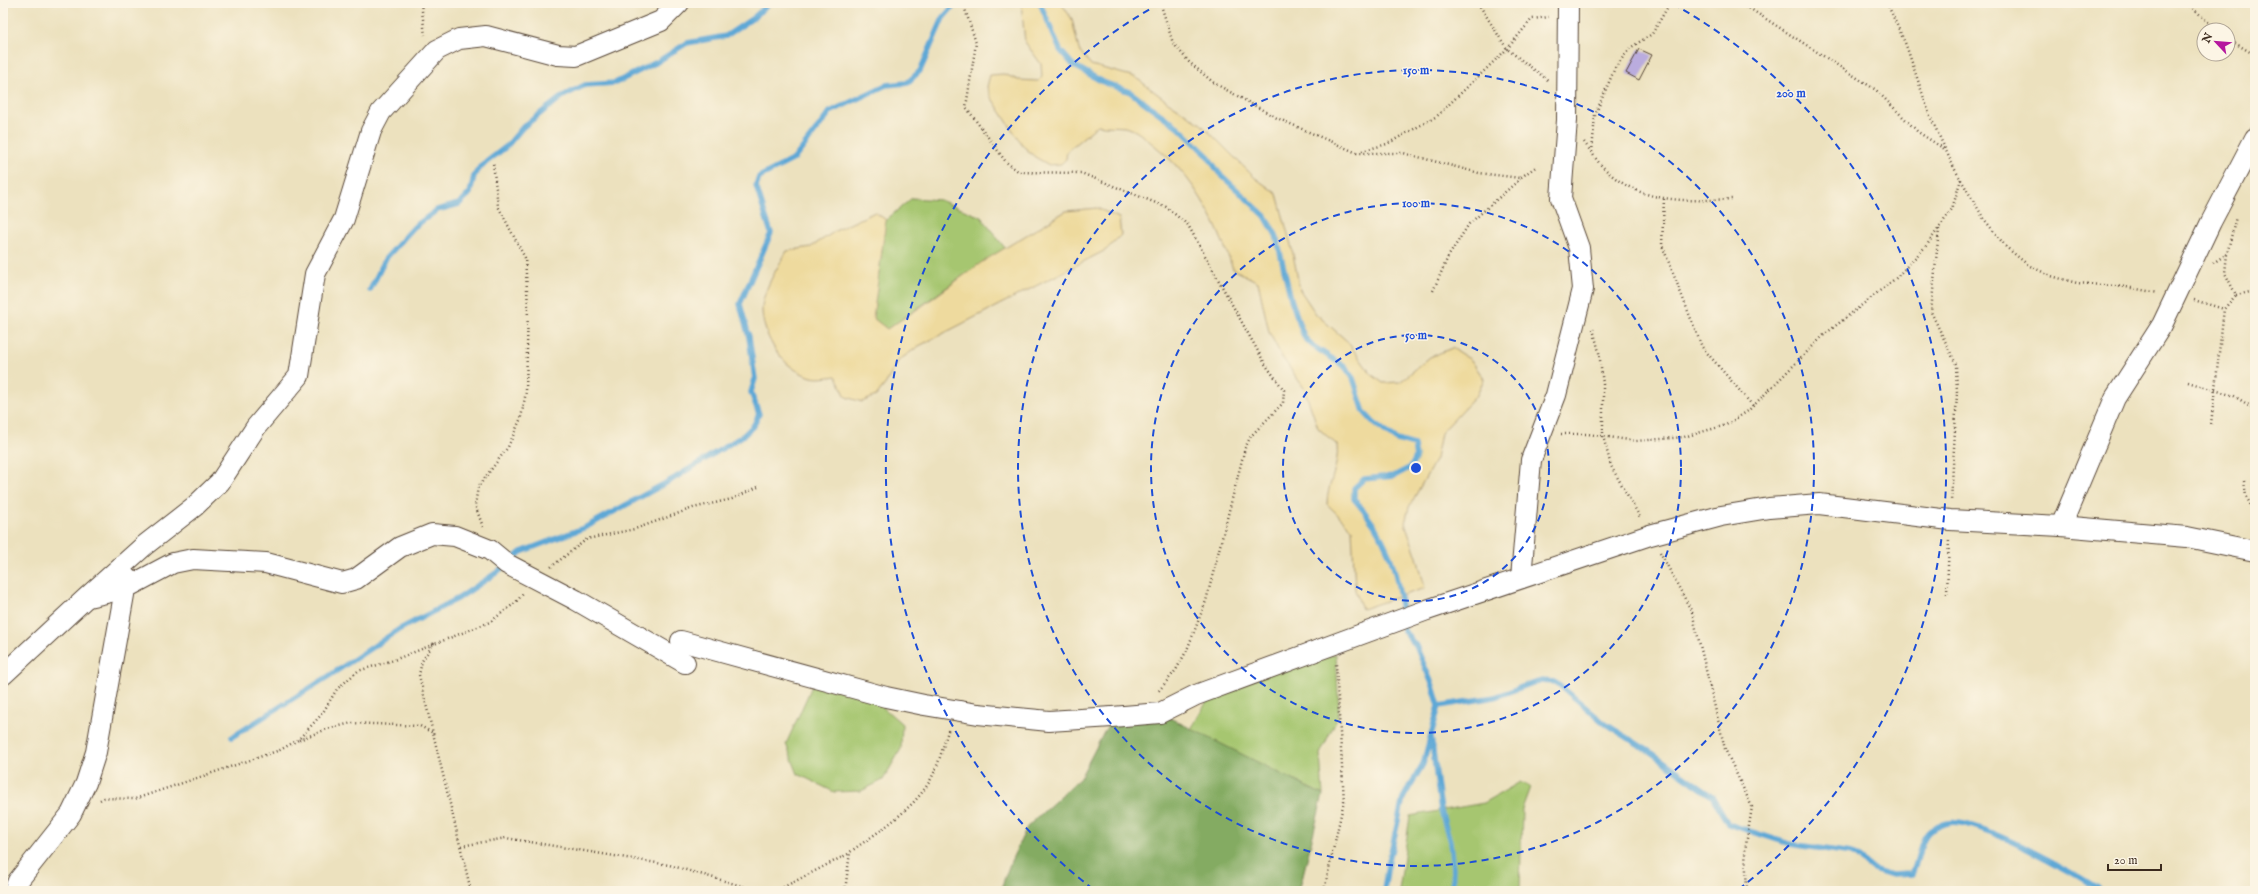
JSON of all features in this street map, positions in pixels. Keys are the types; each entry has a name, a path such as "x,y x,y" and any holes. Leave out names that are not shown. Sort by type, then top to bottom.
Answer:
{"street":[{"path":"3,675 86,598 140,550 195,506 220,482 256,427 298,376 315,274 344,219 371,131 381,112 437,50 459,39 486,36 558,55 576,56 661,21 679,3"},
{"path":"1520,578 1531,460 1558,388 1583,289 1579,248 1561,198 1566,120 1567,9"},
{"path":"2060,526 2115,398 2162,325 2255,138"},
{"path":"681,641 886,696 955,710 1049,720 1160,713 1196,695 1427,610 1520,578 1650,535 1721,516 1769,508 1819,504 1950,520 2060,526 2187,537 2255,551"},
{"path":"86,598 124,589 173,563 193,559 266,563 342,583 356,579 400,547 432,534 455,536 490,550 507,564 685,663"},
{"path":"14,891 18,881 71,814 86,783 96,752 124,589 131,567 140,550"}],"path":[{"path":"421,3 428,60"},
{"path":"963,3 976,43 966,107 1006,162 1019,172 1081,173 1166,207 1188,225 1265,364 1284,390 1283,403 1251,436 1245,448 1206,601 1187,650 1176,670 1139,714"},
{"path":"1478,3 1507,49 1550,82"},
{"path":"1592,152 1595,115 1615,68 1630,48 1652,34 1670,3"},
{"path":"1734,3 1749,8 1876,90 1918,132 1946,151"},
{"path":"1887,3 1906,45 1930,116 1946,151 1984,219 2006,247 2028,265 2051,276 2077,283 2126,287 2176,296 2224,309"},
{"path":"2187,3 2208,22"},
{"path":"1161,5 1173,43 1189,62 1214,83 1277,118 1358,152 1403,153 1478,173 1520,178"},
{"path":"1358,152 1387,144 1437,116 1507,49 1532,19 1567,9"},
{"path":"2236,44 2255,55"},
{"path":"1566,120 1604,169 1627,187 1664,199 1690,201 1733,199"},
{"path":"490,550 475,505 478,487 508,447 521,418 526,392 528,306 525,258 498,206 493,163"},
{"path":"1432,291 1448,257 1469,224 1520,178 1537,166"},
{"path":"1541,434 1603,436 1636,441 1684,437 1726,425 1753,406 1824,335 1896,278 1939,228 1952,209 1961,178"},
{"path":"1664,199 1662,245 1702,347 1753,406"},
{"path":"2236,295 2226,273 2227,254 2237,216"},
{"path":"1939,228 1931,312 1956,364 1957,393 1947,594"},
{"path":"2211,424 2224,309 2236,295 2255,291"},
{"path":"1592,324 1599,352 1603,384 1603,436 1611,466 1692,612 1725,749 1752,807 1745,850 1747,891"},
{"path":"2188,382 2234,396 2255,409"},
{"path":"2244,481 2246,496 2255,514"},
{"path":"298,740 322,714 337,689 358,671 394,660 490,622 515,603 536,579 587,539 635,529 693,508 732,499 758,487"},
{"path":"434,643 422,661 419,675 471,891"},
{"path":"1324,891 1344,801 1336,644"},
{"path":"776,891 850,852 893,821 922,792 933,775 955,710"},
{"path":"97,801 104,798 135,799 280,750 298,740 327,729 352,723 420,726 434,733"},
{"path":"461,846 506,838 669,865 759,891"},
{"path":"845,891 850,852"}],"green space":[{"path":"912,198 940,200 981,217 1005,248 887,329 873,318 886,220"},
{"path":"1336,654 1339,714 1320,754 1323,795 1191,729 1214,689"},
{"path":"812,686 870,696 902,724 901,749 883,780 861,791 834,792 798,774 786,744"},
{"path":"1160,713 1323,795 1299,891 1000,891 1011,861 1027,827 1080,778 1112,717"},
{"path":"1520,782 1530,787 1522,809 1520,891 1399,891 1410,816 1484,803"}],"sand":[{"path":"1021,3 1061,3 1072,19 1079,50 1091,65 1135,77 1168,102 1201,124 1254,177 1277,194 1292,249 1300,290 1316,314 1347,341 1371,374 1383,383 1400,382 1430,357 1452,348 1471,360 1484,379 1477,395 1441,433 1436,459 1409,507 1405,523 1417,557 1425,588 1362,609 1355,590 1352,529 1327,504 1329,489 1337,460 1337,445 1318,428 1304,388 1282,357 1269,332 1258,282 1233,269 1211,217 1193,186 1182,172 1169,158 1144,137 1125,127 1098,125 1067,151 1066,159 1061,164 1049,165 1035,157 1023,146 991,97 987,87 990,75 1004,74 1018,80 1038,81 1042,77 1041,64 1025,42"},
{"path":"1097,208 1119,218 1121,235 1106,250 919,346 898,361 886,383 876,396 862,402 846,397 836,376 815,378 792,368 776,351 766,331 762,310 765,295 771,279 787,251 811,247 837,230 875,212 886,220 873,318 887,329 921,307 982,262 1066,211"}],"building":[{"path":"1639,49 1652,55 1639,80 1626,73"}],"waterway":[{"path":"370,290 386,258 414,227 437,210 459,204 470,193 474,176 480,167 507,146 523,127 563,96 585,85 615,83 657,62 687,43 726,36 753,18 770,3"},
{"path":"232,737 329,676 398,630 459,598 496,573 521,552 586,527 673,479 744,435 754,425 759,414 751,392 755,379 749,337 740,304 771,233 756,186 759,177 794,159 830,112 886,85 907,83 920,71 943,18 956,3"},
{"path":"1040,3 1060,50 1073,65 1103,82 1130,92 1178,127 1207,155 1219,173 1265,216 1276,235 1291,299 1304,337 1313,346 1345,367 1353,378 1364,412 1374,423 1397,440 1414,445 1416,457 1411,467 1394,476 1364,479 1354,488 1354,499 1374,526 1388,552 1397,582 1402,615"},
{"path":"1384,891 1387,870 1403,798 1423,764 1439,706 1433,686 1416,646 1404,631 1403,624"},
{"path":"1439,706 1495,697 1538,681 1556,682 1604,723 1652,753 1712,796 1728,824 1790,844 1852,853 1873,869 1892,875 1912,874 1924,838 1931,830 1948,823 1961,823 1979,828 2025,848 2071,872 2101,891"},
{"path":"1431,736 1441,811 1450,842 1453,869 1452,891"}]}
